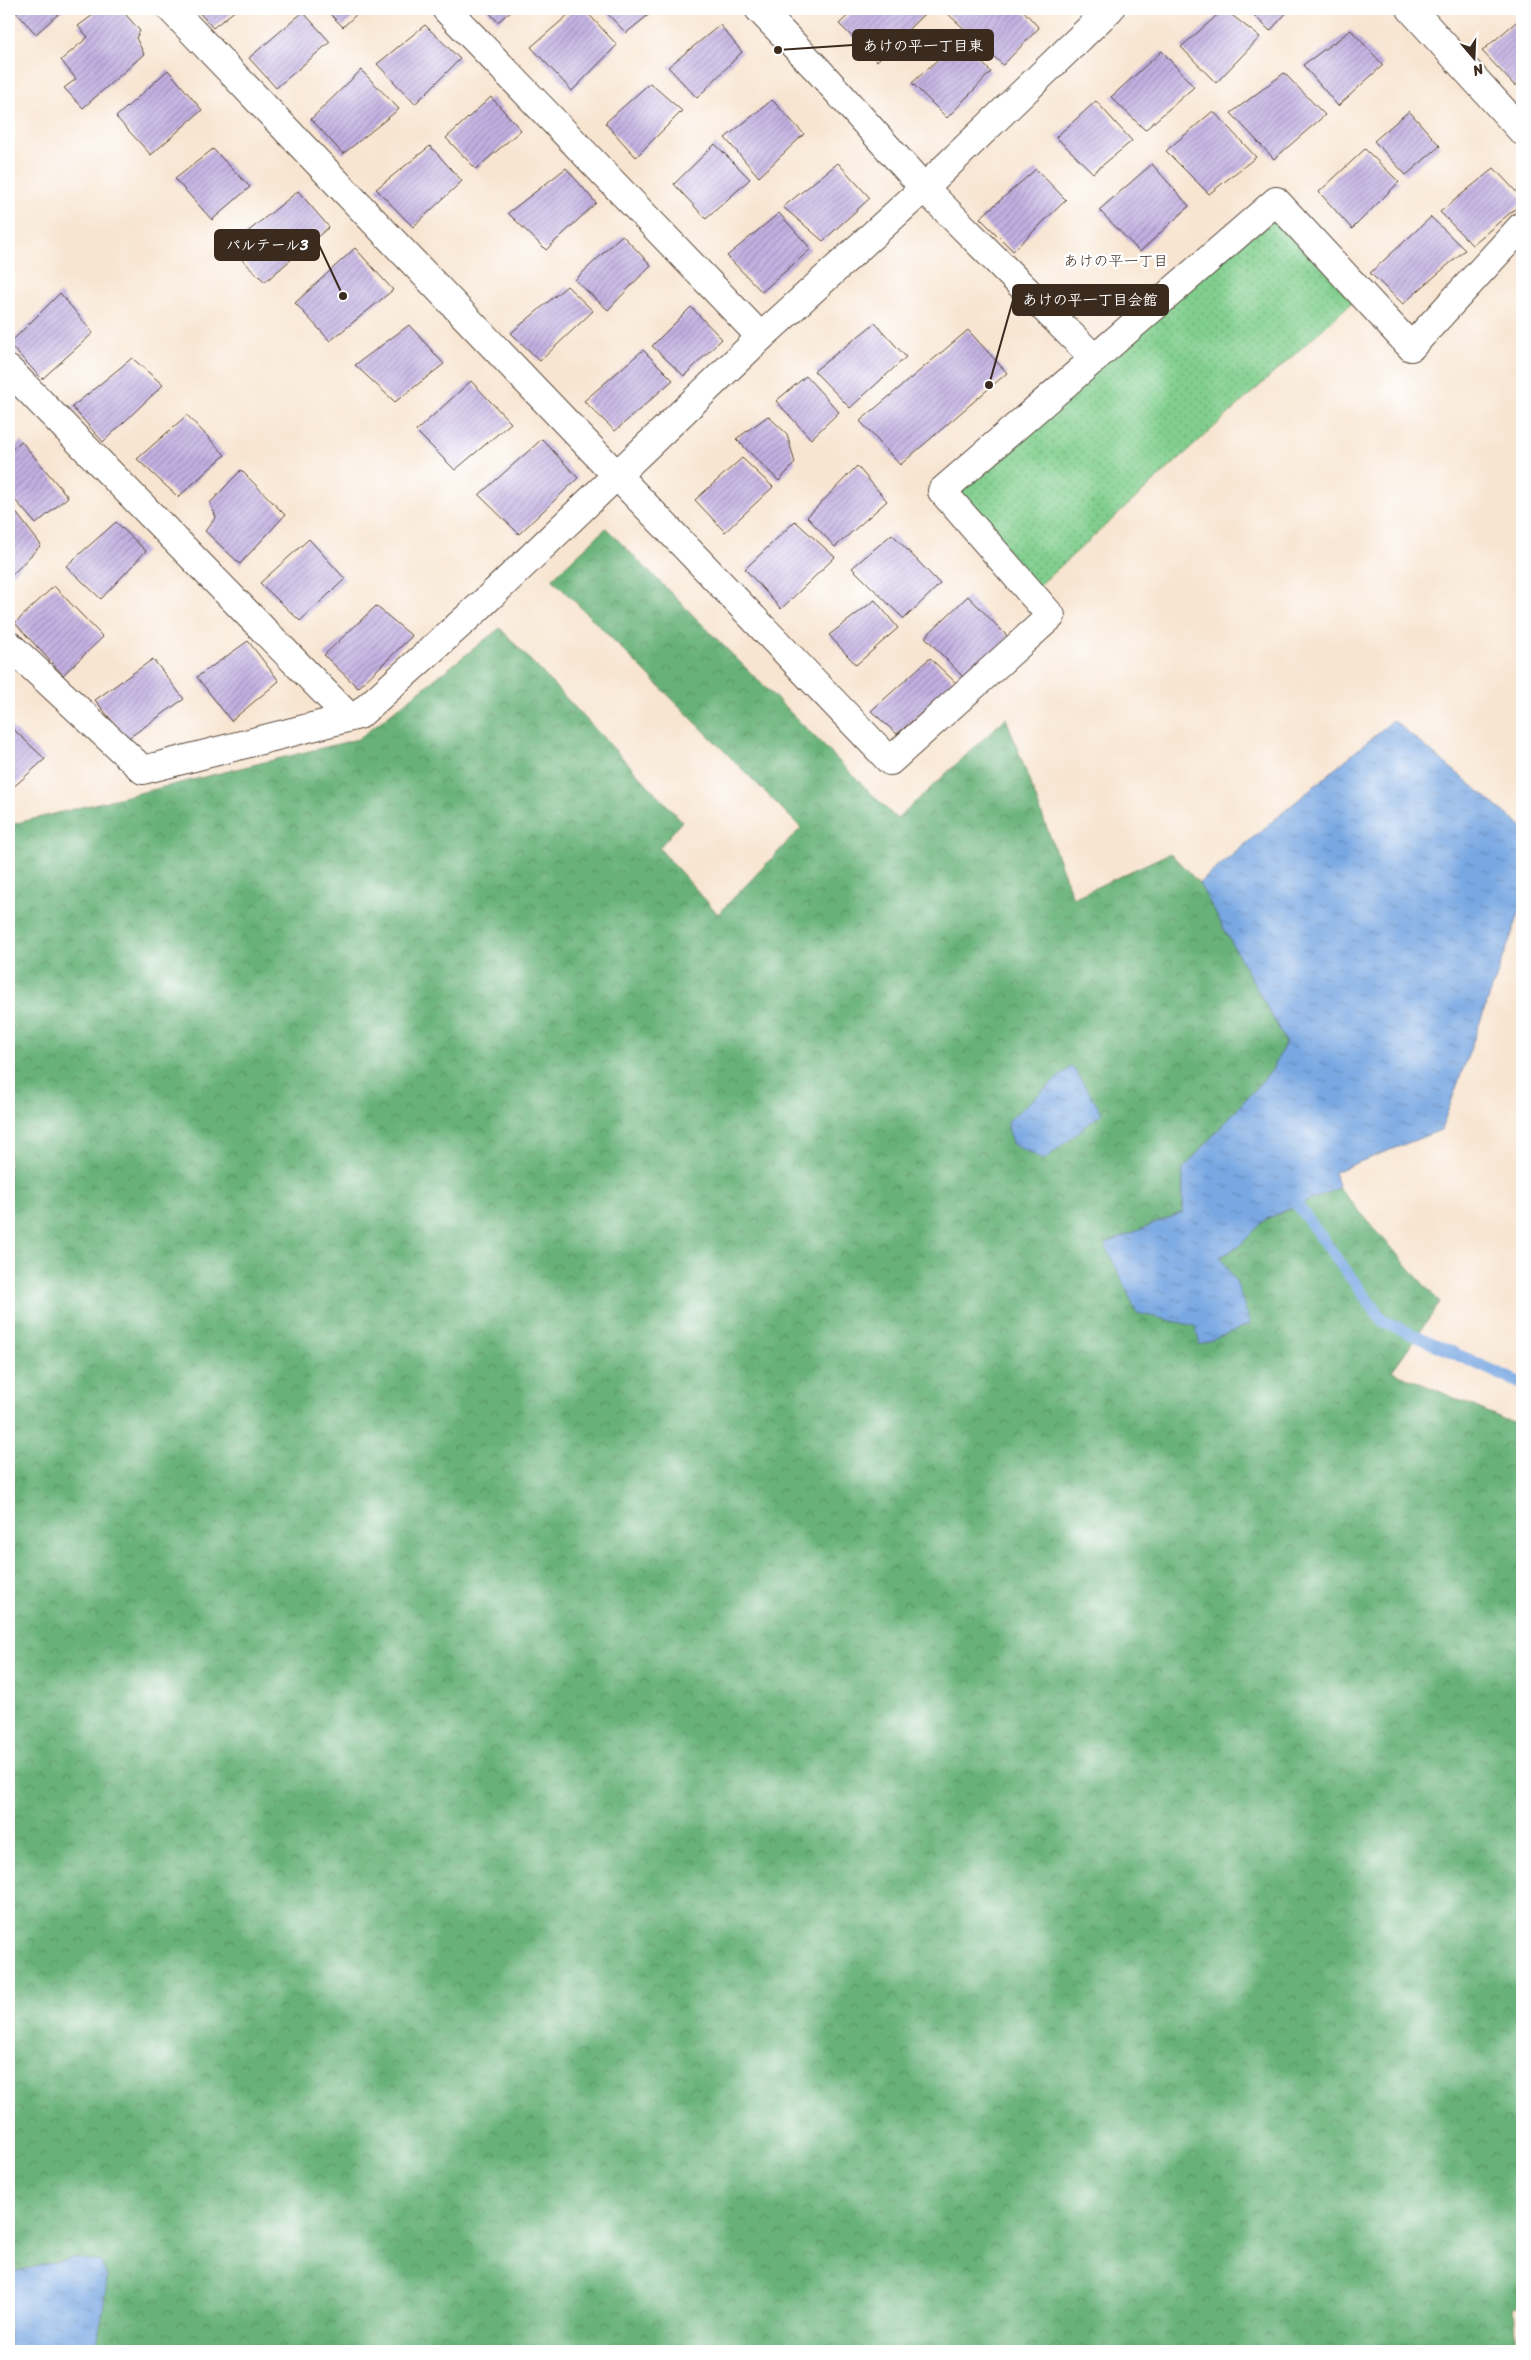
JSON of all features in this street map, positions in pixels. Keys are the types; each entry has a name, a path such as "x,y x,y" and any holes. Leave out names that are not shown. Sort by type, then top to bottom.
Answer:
{"street":[{"path":"171,9 614,476 890,761 1051,616 942,491 1276,201 1411,347 1522,226"},
{"path":"446,9 761,337"},
{"path":"759,9 818,70 924,188 1095,359"},
{"path":"9,645 143,770 359,715 464,620 761,337 924,188 1110,9"},
{"path":"1413,10 1522,131"},
{"path":"9,370 349,717"}],"green space":[{"path":"1276,201 1361,294 1031,593 942,491"},
{"path":"606,528 897,819 1006,718 1073,898 1170,853 1199,883 1286,1042 1272,1070 1183,1169 1183,1212 1105,1244 1237,1283 1220,1258 1238,1247 1266,1219 1339,1188 1440,1303 1392,1371 1522,1427 1522,2305 1513,2307 1516,2351 93,2351 101,2324 73,2258 9,2273 9,825 358,739 500,628 682,821 659,848 718,914 801,828 552,579"}],"water":[{"path":"1393,720 1522,827 1522,906 1441,1130 1334,1172 1339,1188 1266,1219 1238,1247 1220,1257 1237,1283 1250,1324 1200,1345 1195,1326 1137,1313 1105,1244 1183,1212 1183,1169 1272,1070 1286,1042 1199,883"},
{"path":"1072,1066 1102,1113 1044,1160 1012,1144 1007,1121"},
{"path":"73,2258 101,2262 107,2279 101,2324 93,2351 9,2351 9,2273"}],"building":[{"path":"13,9 64,9 36,34"},
{"path":"101,9 121,9 140,31 136,38 144,54 83,108 64,88 76,79 61,60 88,37 78,26"},
{"path":"196,9 237,9 213,28"},
{"path":"325,9 362,9 343,27"},
{"path":"486,9 513,9 498,22"},
{"path":"575,9 584,9 617,45 572,91 531,47"},
{"path":"603,9 656,9 626,33"},
{"path":"855,9 929,9 877,61 839,24"},
{"path":"949,9 1022,9 1039,28 1003,65 946,12"},
{"path":"1224,9 1260,37 1216,83 1181,47"},
{"path":"1248,9 1290,9 1270,31"},
{"path":"303,12 330,42 276,88 249,58"},
{"path":"1522,17 1522,80 1515,86 1482,51"},
{"path":"425,25 460,59 415,104 377,64"},
{"path":"720,25 742,52 697,98 668,67"},
{"path":"1351,30 1383,65 1338,106 1303,65"},
{"path":"960,39 991,72 947,118 912,83"},
{"path":"1162,51 1194,87 1145,130 1111,97"},
{"path":"168,70 202,110 151,155 116,117"},
{"path":"361,70 399,109 343,154 311,119"},
{"path":"1284,73 1325,115 1274,159 1231,113"},
{"path":"650,83 682,111 636,157 605,123"},
{"path":"491,97 521,130 476,169 446,138"},
{"path":"772,100 804,134 759,177 725,138"},
{"path":"1096,101 1132,141 1093,173 1056,137"},
{"path":"1213,111 1256,157 1209,194 1166,151"},
{"path":"1409,111 1440,146 1406,175 1374,141"},
{"path":"715,144 750,179 706,219 674,184"},
{"path":"430,146 462,181 413,227 376,189"},
{"path":"213,149 250,187 212,220 175,179"},
{"path":"1365,149 1399,182 1352,229 1319,192"},
{"path":"838,163 870,198 823,241 783,207"},
{"path":"1152,164 1189,206 1140,252 1099,210"},
{"path":"566,168 596,203 546,250 508,213"},
{"path":"1494,168 1522,198 1522,203 1472,245 1440,212"},
{"path":"1036,169 1066,200 1013,251 980,218"},
{"path":"298,191 329,227 265,282 229,247"},
{"path":"779,213 811,249 762,292 727,256"},
{"path":"1431,217 1465,250 1403,304 1370,273"},
{"path":"622,235 651,265 608,310 575,280"},
{"path":"355,248 393,290 330,341 295,303"},
{"path":"567,286 593,311 540,361 511,333"},
{"path":"60,293 93,333 42,379 9,344"},
{"path":"691,307 722,339 684,376 652,346"},
{"path":"875,323 906,357 850,408 814,371"},
{"path":"409,325 444,364 395,402 355,365"},
{"path":"968,330 1007,373 900,465 860,421"},
{"path":"643,350 673,380 615,431 584,401"},
{"path":"132,358 163,385 103,442 72,407"},
{"path":"806,376 839,412 811,439 776,401"},
{"path":"471,381 511,423 455,470 416,431"},
{"path":"187,415 225,455 178,497 137,459"},
{"path":"768,416 787,434 795,463 779,481 736,439"},
{"path":"542,439 578,478 519,534 479,495"},
{"path":"21,441 68,497 36,524 9,493 9,452"},
{"path":"742,458 773,487 725,532 695,500"},
{"path":"857,466 887,501 835,547 807,517"},
{"path":"241,470 285,515 240,564 205,531 216,517 210,503"},
{"path":"11,506 41,545 9,578 9,507"},
{"path":"795,521 835,557 781,609 745,569"},
{"path":"116,522 146,551 101,599 66,566"},
{"path":"892,534 940,584 904,619 852,568"},
{"path":"309,539 345,579 300,621 260,583"},
{"path":"54,586 103,637 63,675 15,623"},
{"path":"968,596 1009,638 963,677 925,637"},
{"path":"875,600 898,628 856,665 829,635"},
{"path":"376,606 412,636 358,688 324,655"},
{"path":"248,641 279,681 231,721 197,677"},
{"path":"930,658 956,683 897,734 871,711"},
{"path":"153,659 184,699 127,739 95,700"},
{"path":"9,725 45,759 9,791"}],"waterway":[{"path":"1300,1191 1296,1203 1383,1321 1522,1384"}],"place":[{"name":"あけの平一丁目東","path":"778,50"},
{"name":"パルテール3","path":"343,296"},
{"name":"あけの平一丁目会館","path":"989,385"}],"district":[{"name":"あけの平一丁目","path":"1116,261"}]}
